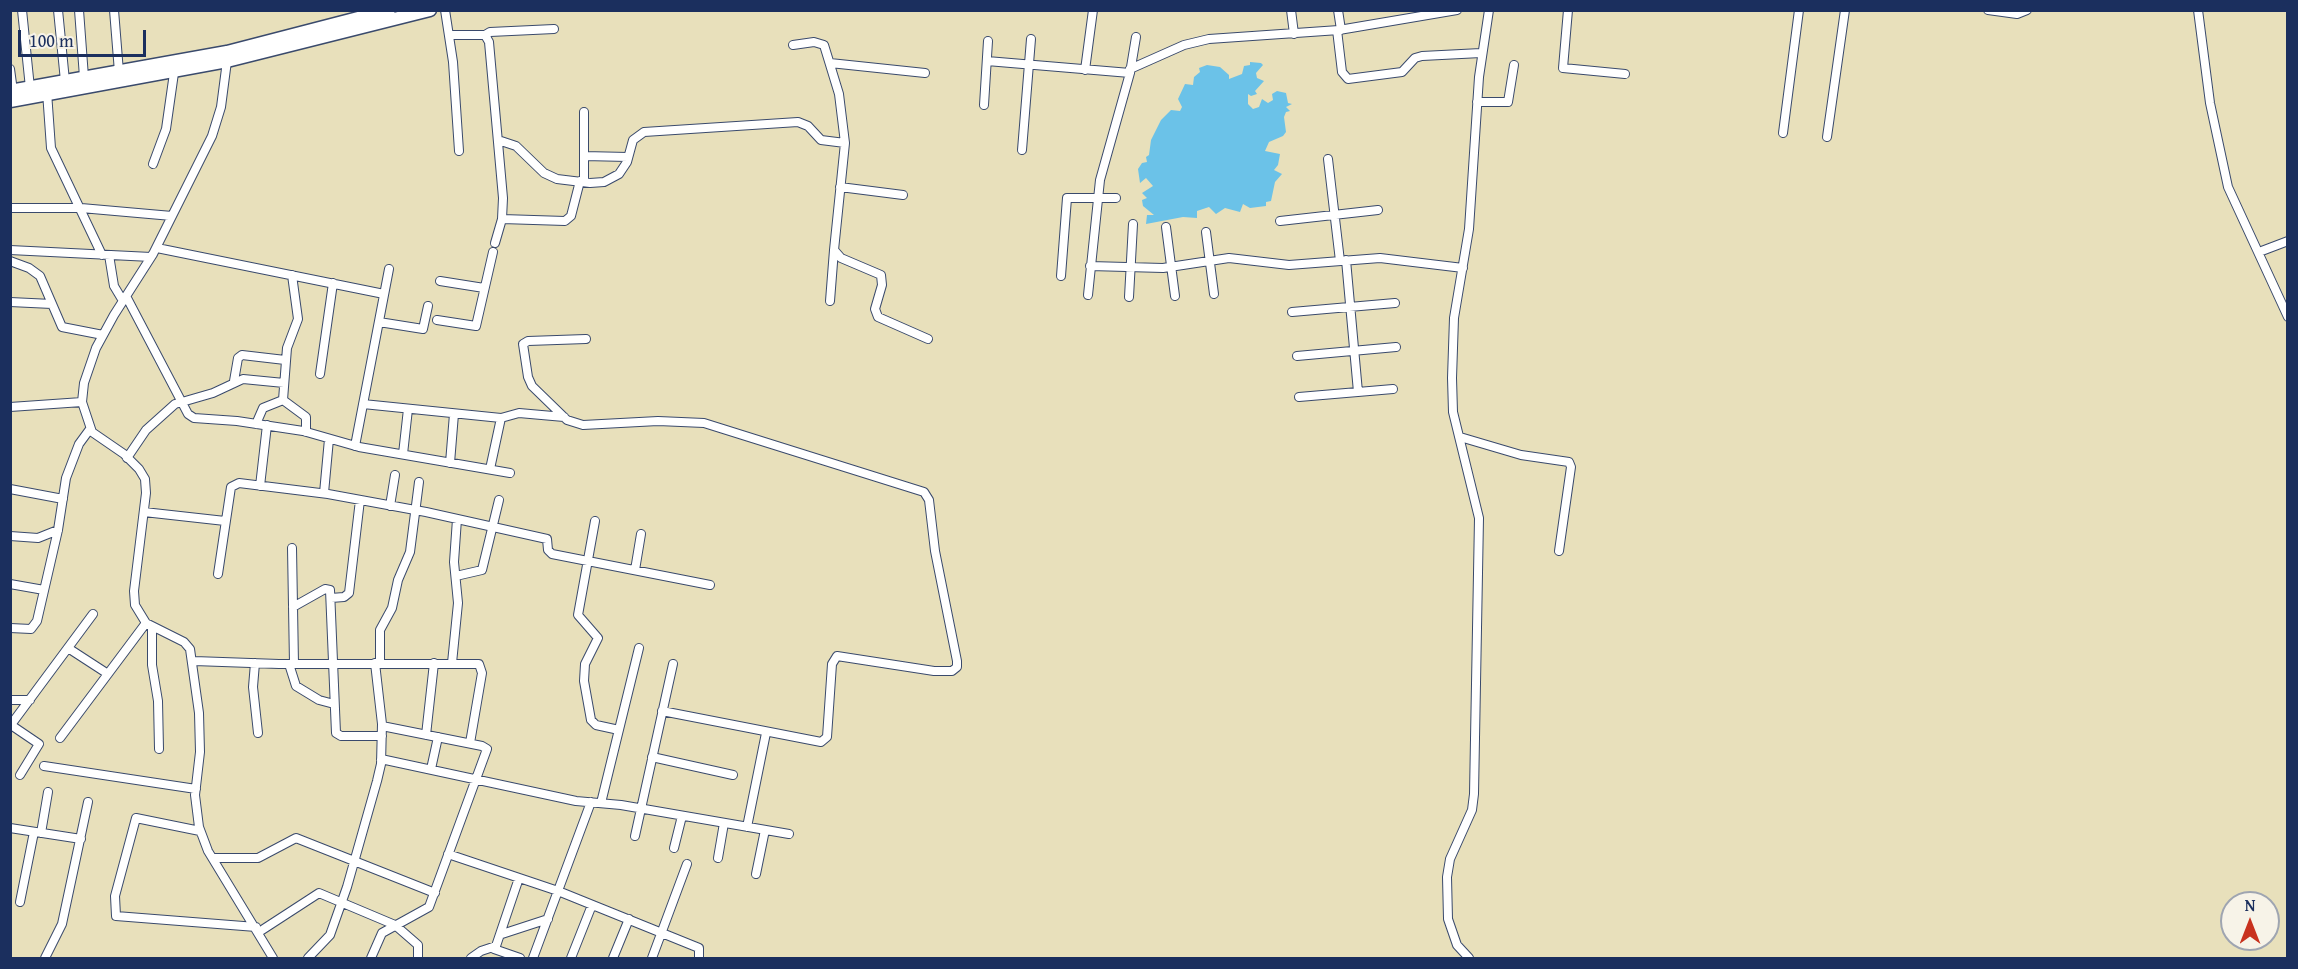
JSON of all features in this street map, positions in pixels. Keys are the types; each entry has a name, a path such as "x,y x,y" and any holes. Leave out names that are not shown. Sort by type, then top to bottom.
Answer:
{"main road":[{"path":"11,95 30,88 47,90 64,81 84,77 227,52 389,10"},
{"path":"11,95 174,73 430,10"}],"street":[{"path":"22,10 30,88"},
{"path":"58,10 64,81"},
{"path":"79,10 84,77"},
{"path":"114,10 119,72"},
{"path":"343,23 348,10"},
{"path":"445,10 459,151"},
{"path":"1085,70 1093,10"},
{"path":"1291,10 1294,34"},
{"path":"1338,10 1342,72 1348,79 1402,72 1418,57 1481,53"},
{"path":"1469,958 1457,945 1448,919 1447,903 1450,859 1472,810 1474,794 1479,518 1454,412 1452,378 1455,318 1469,230 1481,53 1489,10"},
{"path":"1568,10 1563,68 1625,74"},
{"path":"1783,133 1799,10"},
{"path":"1827,137 1845,10"},
{"path":"1988,10 2016,14 2027,10"},
{"path":"2198,10 2210,103 2228,187 2288,317"},
{"path":"987,61 1085,70 1130,71 1198,41 1339,30 1415,14 1456,11"},
{"path":"449,35 485,35 490,32 554,29"},
{"path":"436,320 476,326 502,219 503,198 489,42 485,35"},
{"path":"1088,295 1097,198 1130,71 1136,37"},
{"path":"1022,150 1031,39"},
{"path":"984,105 988,41"},
{"path":"793,45 819,42 824,45 839,94 845,143 830,301"},
{"path":"227,61 221,107 212,136 157,248 103,335 84,383 82,402 90,429 127,458 139,469 145,479 147,493 134,591 138,614 149,625 184,642 190,649 194,661 200,732 195,812 200,831 213,858 273,958"},
{"path":"830,63 925,73"},
{"path":"1477,102 1508,102 1514,65"},
{"path":"10,69 11,95"},
{"path":"153,164 166,129 174,73"},
{"path":"47,90 51,148 106,255 114,286 124,299 188,414 194,418 306,432 355,446 510,473"},
{"path":"502,219 565,221 571,216 582,182 584,112"},
{"path":"498,140 516,146 544,173 557,179 582,182 611,179 619,174 628,157 633,140 644,132 798,122 808,126 821,140 845,143"},
{"path":"584,156 628,157"},
{"path":"1328,159 1350,305 1358,392"},
{"path":"840,187 903,195"},
{"path":"1061,276 1067,198 1116,198"},
{"path":"10,208 81,208 172,216"},
{"path":"1280,221 1378,210"},
{"path":"1129,297 1133,224"},
{"path":"1167,227 1175,296"},
{"path":"1206,232 1214,294"},
{"path":"2259,252 2288,240"},
{"path":"157,248 384,294"},
{"path":"10,250 152,257"},
{"path":"834,250 841,258 881,275 882,285 875,309 879,317 928,339"},
{"path":"1090,266 1172,266 1236,258 1289,266 1380,258 1463,268"},
{"path":"10,261 35,271 62,327 103,335"},
{"path":"355,446 389,269"},
{"path":"283,400 285,360 298,319 292,275"},
{"path":"440,281 484,288"},
{"path":"320,374 333,283"},
{"path":"10,302 52,304"},
{"path":"1292,312 1350,305 1395,303"},
{"path":"379,322 423,329 428,306"},
{"path":"564,417 532,386 528,377 523,344 528,341 586,339"},
{"path":"1296,356 1396,347"},
{"path":"234,381 238,358 242,355 285,360"},
{"path":"127,458 146,430 163,412 182,401 213,393 234,381 243,379 284,383"},
{"path":"1299,397 1393,389"},
{"path":"256,424 263,408 283,400"},
{"path":"283,400 306,417 306,432"},
{"path":"10,408 82,402"},
{"path":"363,404 501,418 519,413 564,417 583,425 658,421 704,423 904,485 928,496 957,667 952,671 934,671 837,656 832,664 825,741 813,742 662,711"},
{"path":"403,454 408,409"},
{"path":"450,463 454,414"},
{"path":"490,470 501,418"},
{"path":"260,486 267,426"},
{"path":"10,628 29,630 34,627 58,531 71,463 90,429"},
{"path":"1460,438 1521,455 1569,462 1571,467 1559,551"},
{"path":"324,493 329,439"},
{"path":"390,506 395,475"},
{"path":"308,958 330,935 354,862 381,759 382,726 378,663 380,630 392,608 398,580 410,552 419,482"},
{"path":"218,574 232,484 324,493 416,510 547,539 549,553 710,585"},
{"path":"10,489 63,499"},
{"path":"331,598 344,597 349,593 360,500"},
{"path":"456,576 482,570 499,500"},
{"path":"144,512 225,521"},
{"path":"452,663 458,603 454,562 457,519"},
{"path":"595,521 578,615 598,638 584,669 591,720 596,724 619,730"},
{"path":"10,536 38,538 58,531"},
{"path":"635,570 641,534"},
{"path":"292,548 291,664 296,686 319,700 334,704"},
{"path":"10,584 44,590"},
{"path":"293,607 325,589 330,590 336,735 382,736"},
{"path":"20,775 39,744 11,725 93,614"},
{"path":"60,738 108,674 149,625"},
{"path":"149,625 158,701 159,749"},
{"path":"69,648 108,674"},
{"path":"601,803 639,648"},
{"path":"194,661 291,664 475,663 482,668 470,743"},
{"path":"255,663 253,687 258,733"},
{"path":"426,735 434,663"},
{"path":"635,836 673,664"},
{"path":"10,700 30,700"},
{"path":"371,958 382,933 426,910 435,893 487,749 470,743 382,726"},
{"path":"747,827 766,733"},
{"path":"431,770 438,737"},
{"path":"652,758 733,775"},
{"path":"381,759 591,802 789,834"},
{"path":"44,765 196,789"},
{"path":"20,903 48,792"},
{"path":"45,958 62,924 88,802"},
{"path":"532,958 591,802"},
{"path":"674,848 682,816"},
{"path":"200,831 136,818 115,896 116,916 258,930 319,893 395,925 418,945 419,958"},
{"path":"718,858 724,823"},
{"path":"10,828 81,840"},
{"path":"756,874 765,830"},
{"path":"213,858 258,858 296,837 435,893"},
{"path":"448,854 558,891 661,932 699,948 699,958"},
{"path":"652,958 687,864"},
{"path":"494,949 502,934 519,878"},
{"path":"571,958 592,905"},
{"path":"502,934 548,919"},
{"path":"613,958 629,919"},
{"path":"471,958 481,951 494,949 518,958"}],"water":[{"path":"1250,62 1263,65 1256,73 1257,78 1264,81 1255,91 1257,94 1251,96 1248,94 1248,104 1253,109 1259,107 1262,99 1268,103 1273,100 1272,94 1277,91 1286,93 1288,103 1292,104 1286,107 1290,111 1286,112 1284,117 1286,132 1283,136 1269,142 1265,151 1280,154 1278,165 1274,170 1282,174 1275,182 1271,201 1266,202 1266,206 1250,208 1243,204 1240,212 1225,208 1216,214 1209,207 1197,211 1197,218 1183,217 1146,224 1147,215 1154,215 1143,206 1142,200 1147,198 1142,193 1153,186 1146,178 1140,183 1138,169 1142,163 1147,162 1146,157 1149,155 1151,140 1161,120 1171,110 1180,111 1182,107 1178,99 1185,84 1193,85 1194,77 1200,72 1199,68 1207,65 1220,67 1229,75 1229,79 1242,74 1244,66 1250,65"}]}
